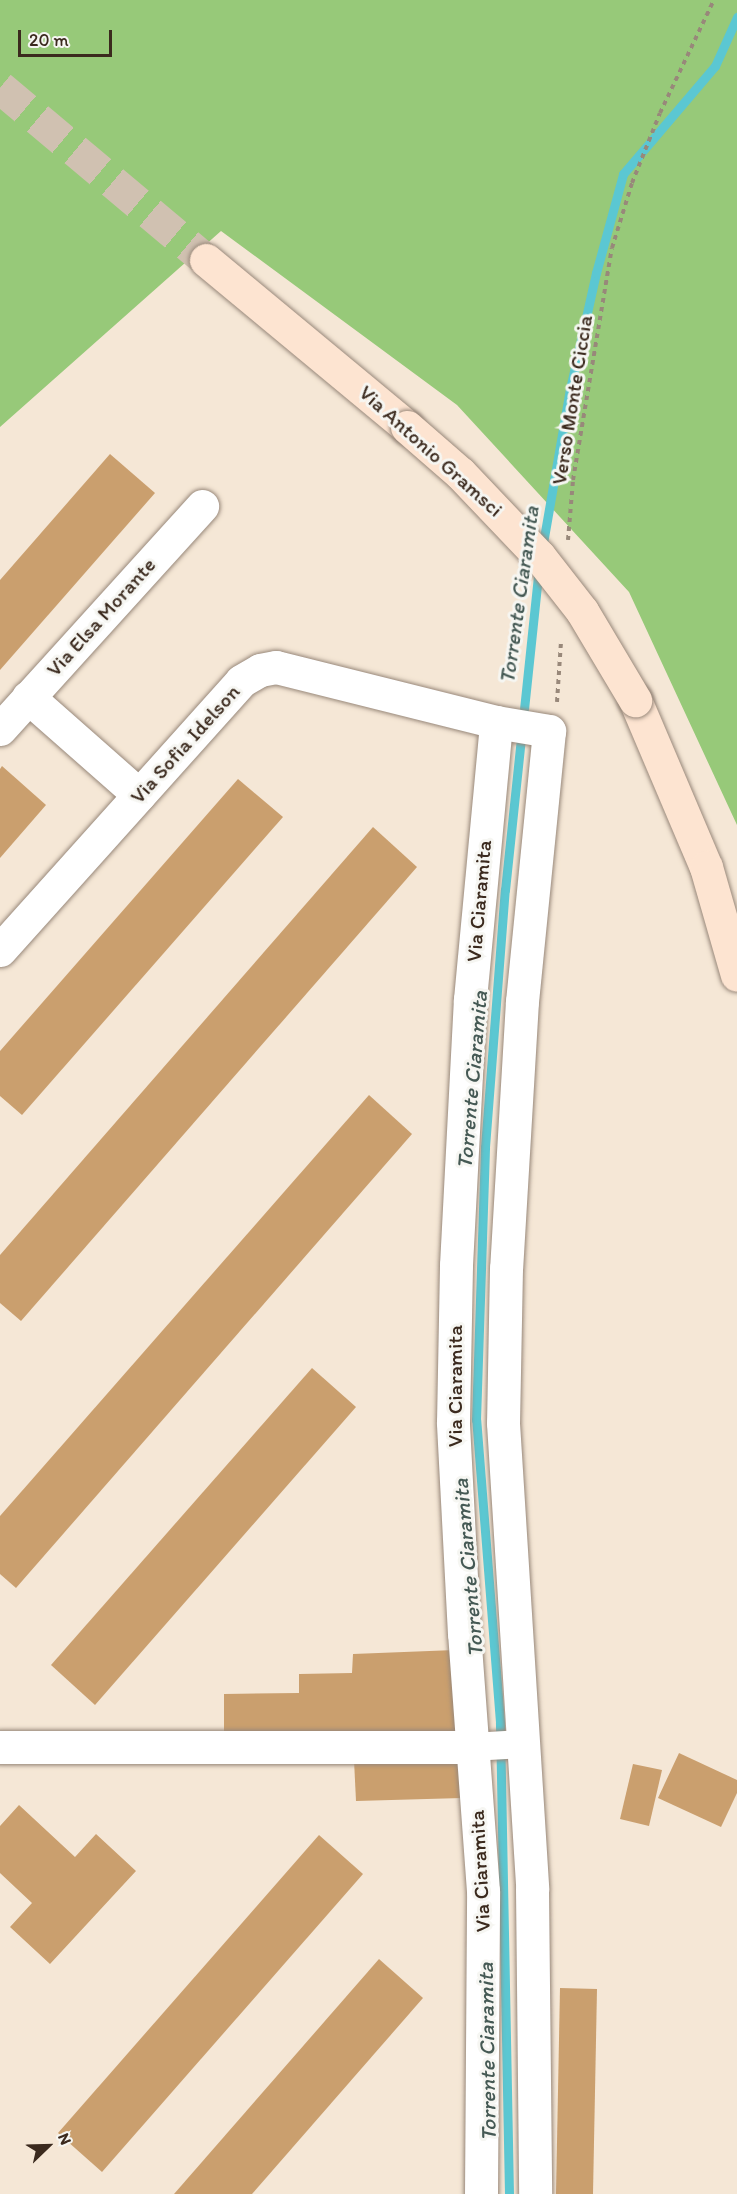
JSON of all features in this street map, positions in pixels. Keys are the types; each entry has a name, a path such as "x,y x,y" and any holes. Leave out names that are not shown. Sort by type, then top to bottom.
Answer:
{"main road":[{"name":"Via Antonio Gramsci","path":"206,260 460,473 540,555 582,611 635,700 684,810 706,867 737,975"}],"street":[{"name":"Via Elsa Morante","path":"0,729 202,506"},
{"name":"Via Sofia Idelson","path":"0,950 241,681 260,670 276,667 496,722 549,731"},
{"path":"28,697 139,795"},
{"name":"Via Ciaramita","path":"481,2194 483,1891 464,1634 453,1422 456,1265 470,999 496,722"},
{"path":"535,2194 531,1889 503,1423 506,1268 522,1000 549,731"},
{"path":"464,1634 514,1627"},
{"path":"0,1747 472,1747 522,1744"}],"path":[{"name":"Verso Monte Ciccia","path":"568,549 573,480 612,248 632,183 660,113 714,0"},
{"path":"549,731 556,710 562,630"}],"green space":[{"path":"0,0 737,0 737,825 629,592 457,405 221,231 0,427"}],"building":[{"path":"110,454 155,493 0,670 0,580"},
{"path":"2,766 46,805 0,858 0,769"},
{"path":"238,779 283,817 22,1115 0,1096 0,1051"},
{"path":"373,827 417,867 21,1321 0,1303 0,1255"},
{"path":"369,1095 412,1134 16,1588 0,1574 0,1516"},
{"path":"312,1368 356,1407 95,1705 51,1665"},
{"path":"455,1650 456,1734 224,1736 224,1694 299,1693 299,1674 352,1673 353,1654"},
{"path":"679,1753 737,1780 737,1793 721,1827 658,1798"},
{"path":"461,1757 462,1798 356,1801 354,1760"},
{"path":"633,1764 662,1770 649,1826 620,1819"},
{"path":"19,1805 75,1857 96,1834 136,1871 50,1964 10,1927 32,1903 0,1873 0,1826"},
{"path":"319,1835 363,1874 102,2172 58,2133"},
{"path":"379,1959 423,1998 252,2194 174,2194"},
{"path":"560,1988 597,1989 593,2194 556,2194"}],"waterway":[{"name":"Torrente Ciaramita","path":"542,549 570,389 596,273 623,174 715,66 737,17"},
{"name":"Torrente Ciaramita","path":"509,2194 500,1722 476,1420 485,1147 505,890 539,569"}],"tunnel":[{"path":"0,87 206,260"}]}
